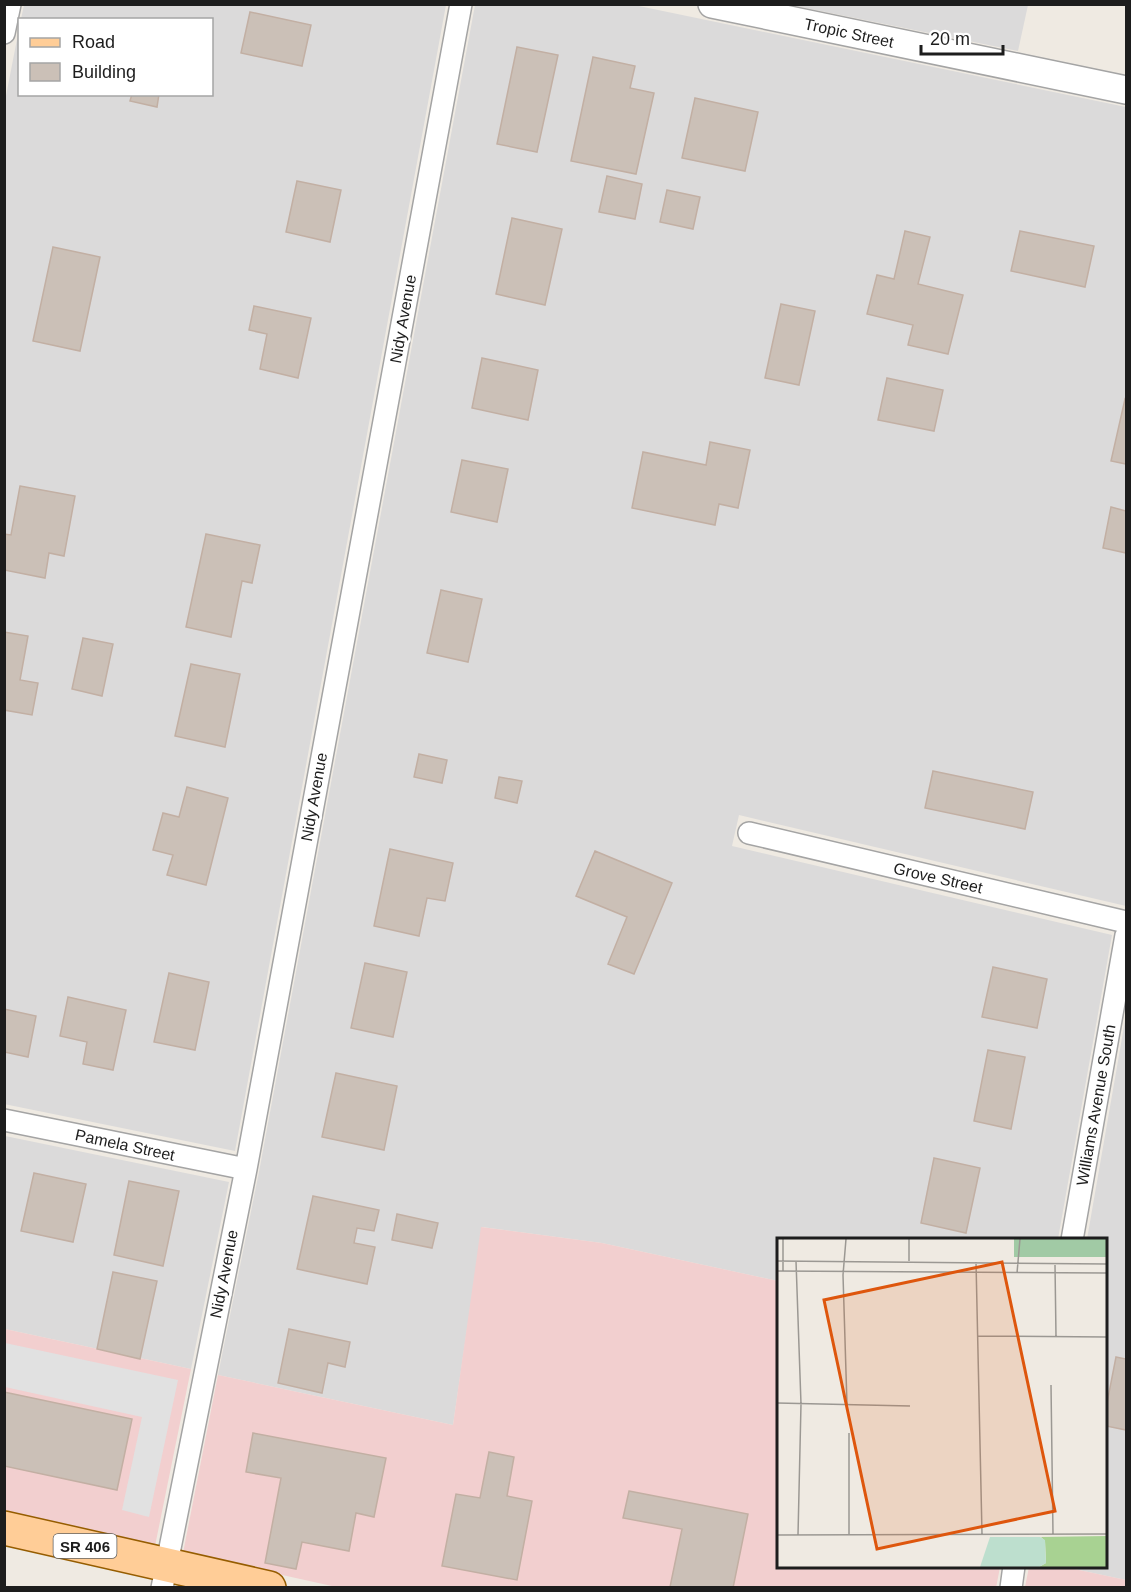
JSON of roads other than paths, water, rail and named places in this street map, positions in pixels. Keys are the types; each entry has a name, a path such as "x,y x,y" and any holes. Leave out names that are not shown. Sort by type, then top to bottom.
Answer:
{"main road":[{"name":"SR 406","path":"4,1528 164,1576 269,1587"}],"street":[{"path":"4,33 10,4"},
{"name":"Nidy Avenue","path":"164,1576 246,1169 461,4"},
{"name":"Tropic Street","path":"712,4 1126,90"},
{"name":"Grove Street","path":"749,833 1126,922"},
{"name":"Williams Avenue South","path":"1072,1238 1126,935"},
{"name":"Pamela Street","path":"4,1120 246,1169"},
{"path":"1011,1587 1014,1568"}]}
